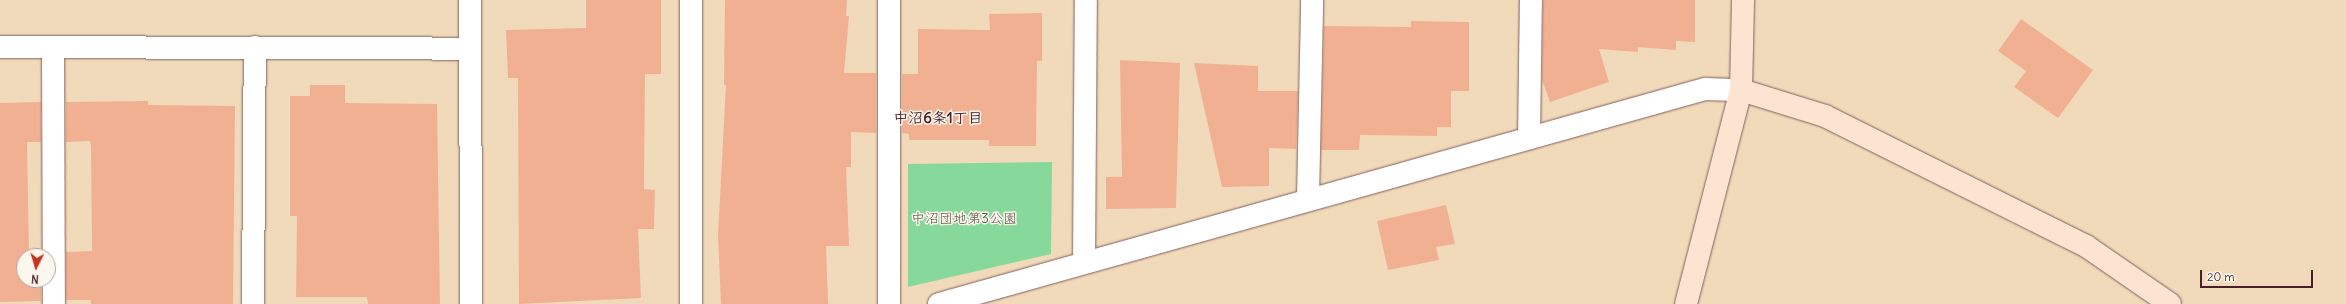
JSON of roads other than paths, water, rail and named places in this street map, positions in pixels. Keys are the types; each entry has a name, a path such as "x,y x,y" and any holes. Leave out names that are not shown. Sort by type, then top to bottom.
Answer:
{"street":[{"path":"470,0 471,304"},
{"path":"691,0 691,304"},
{"path":"888,0 889,304"},
{"path":"1084,262 1086,0"},
{"path":"1308,199 1312,0"},
{"path":"1529,138 1531,0"},
{"path":"1686,304 1741,90 1743,0"},
{"path":"0,47 470,49"},
{"path":"52,47 54,304"},
{"path":"253,304 255,48"},
{"path":"939,304 1308,199 1705,89 1741,90 1825,116 2086,246 2170,304"}],"district":[{"name":"中沼6条1丁目","path":"938,118"}],"park label":[{"name":"中沼団地第3公園","path":"964,218"}]}
